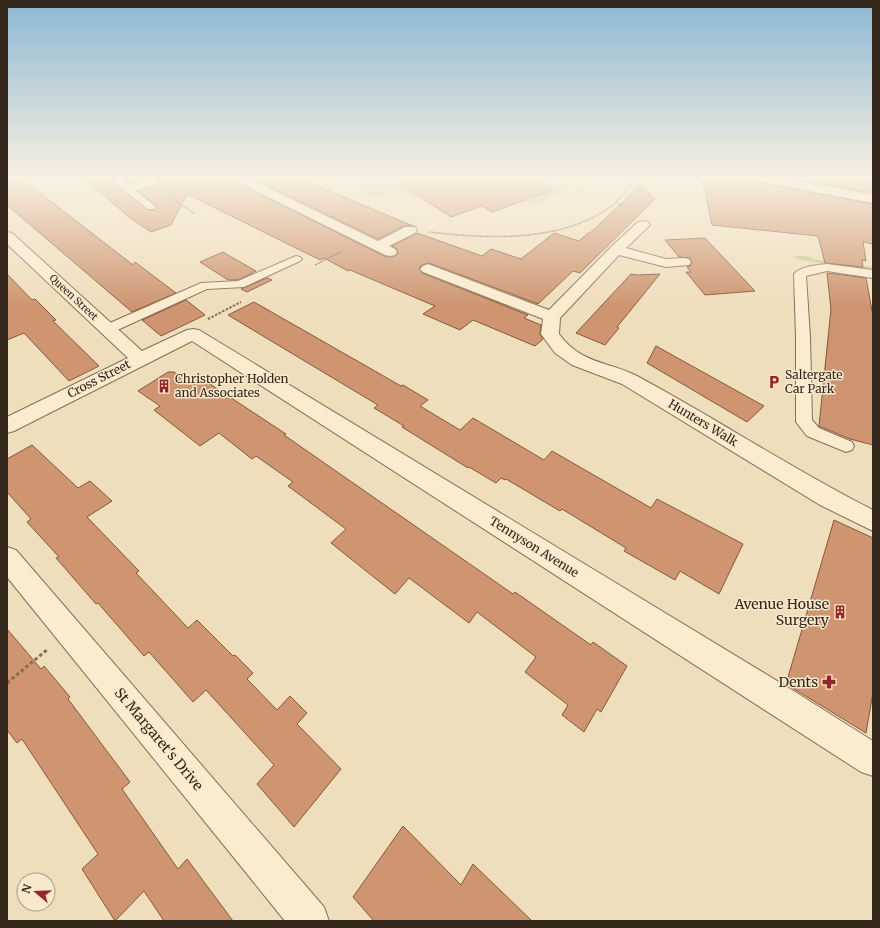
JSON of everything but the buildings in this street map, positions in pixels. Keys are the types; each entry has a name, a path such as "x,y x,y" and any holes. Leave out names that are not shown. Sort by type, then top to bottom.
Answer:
{"street":[{"path":"325,220 384,249 410,230"},
{"path":"428,269 552,318 616,250 643,224"},
{"name":"Queen Street","path":"7,236 140,359"},
{"path":"616,250 666,263 684,262"},
{"name":"Hunters Walk","path":"552,318 550,334 561,349 578,361 629,380 828,498 873,521"},
{"name":"Cross Street","path":"7,426 193,334"},
{"name":"Tennyson Avenue","path":"193,334 774,696 873,760"},
{"name":"St Margaret's Drive","path":"7,558 310,921"}],"lane":[{"path":"108,329 205,286 240,284 296,259"},
{"path":"846,446 813,432 804,422 803,337 800,274 812,268 825,267 873,274"}],"path":[{"path":"410,230 469,237 511,236 564,228 586,220"},
{"path":"7,683 68,631"}],"green space":[{"path":"795,256 807,256 812,259 873,267 873,272 796,259"}],"place":[{"name":"Saltergate Car Park","path":"774,382"},
{"name":"Christopher Holden and Associates","path":"164,386"},
{"name":"Avenue House Surgery","path":"840,612"},
{"name":"Dents","path":"829,682"}]}
